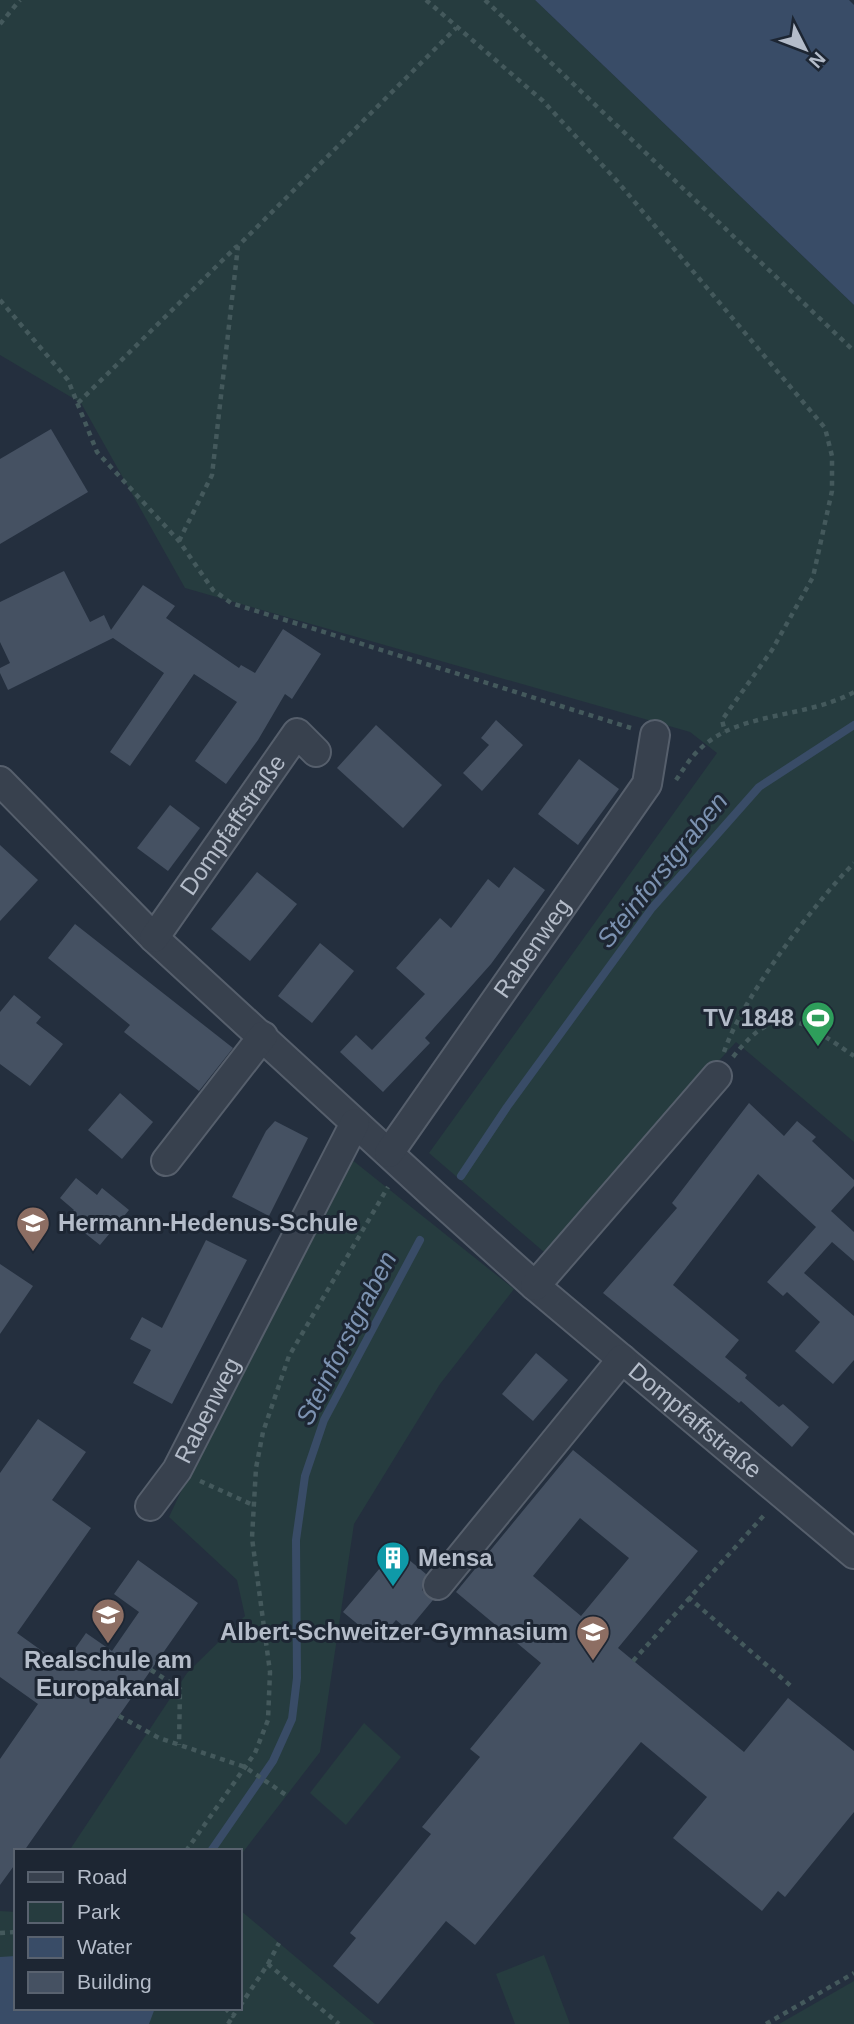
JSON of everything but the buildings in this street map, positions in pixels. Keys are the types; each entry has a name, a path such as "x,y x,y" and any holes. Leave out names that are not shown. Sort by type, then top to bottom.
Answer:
{"street":[{"name":"Dompfaffstraße","path":"154,938 297,733 316,752"},
{"name":"Rabenweg","path":"395,1160 647,784 655,735"},
{"name":"Dompfaffstraße","path":"0,780 154,938 395,1160 536,1286 854,1554"},
{"path":"166,1161 263,1036"},
{"path":"536,1286 717,1076"},
{"name":"Rabenweg","path":"150,1506 177,1470 355,1123"},
{"path":"438,1585 622,1359"}],"path":[{"path":"0,24 20,0"},
{"path":"426,0 543,101 617,181 825,428 832,456 832,491 813,577 772,650 722,720 725,732"},
{"path":"485,0 854,351"},
{"path":"78,403 456,28"},
{"path":"179,541 212,475 238,246"},
{"path":"0,300 68,380 97,452 179,541 213,590 231,603 655,735 693,757"},
{"path":"669,790 693,757 725,732 758,720 821,708 854,692"},
{"path":"717,1076 732,1028 798,931 854,863"},
{"path":"717,1076 754,1035 771,1023 788,1019 804,1023 854,1056"},
{"path":"187,1849 245,1767 263,1736 271,1696 251,1538 263,1432 285,1367 373,1207 395,1160"},
{"path":"177,1470 253,1505"},
{"path":"634,1661 688,1597 783,1495"},
{"path":"688,1597 792,1687"},
{"path":"151,1670 180,1689 180,1745"},
{"path":"119,1716 140,1730 245,1767 286,1796"},
{"path":"242,2003 279,1943"},
{"path":"268,1964 339,2024"},
{"path":"766,2024 854,1973"},
{"path":"227,2010 233,2016"},
{"path":"228,2024 237,2010"}],"green space":[{"path":"0,0 535,0 854,305 854,1142 736,1042 544,1252 429,1153 717,753 690,732 185,588 81,403 0,355"},
{"path":"341,1151 514,1289 440,1384 354,1524 320,1752 242,1853 242,1849 70,1849 187,1673 245,1616 237,1580 169,1517"},
{"path":"364,1723 401,1757 346,1825 310,1793"},
{"path":"0,1911 14,1912 14,2010 242,2010 242,1912 375,2024 0,2024"},
{"path":"544,1955 570,2024 515,2024 496,1974"},
{"path":"854,1981 854,2024 779,2024"}],"water":[{"path":"535,0 849,0 854,5 854,305"},
{"path":"14,1956 14,2010 154,2010 149,2024 0,2024 0,1957"}],"waterway":[{"name":"Steinforstgraben","path":"461,1176 507,1107 652,908 759,787 854,725"},
{"name":"Steinforstgraben","path":"212,1849 273,1761 292,1719 297,1678 296,1540 305,1476 324,1420 420,1240"}],"place":[{"name":"TV 1848","path":"818,1048"},
{"name":"Hermann-Hedenus-Schule","path":"33,1253"},
{"name":"Mensa","path":"393,1588"},
{"name":"Realschule am Europakanal","path":"108,1645"},
{"name":"Albert-Schweitzer-Gymnasium","path":"593,1662"}]}
